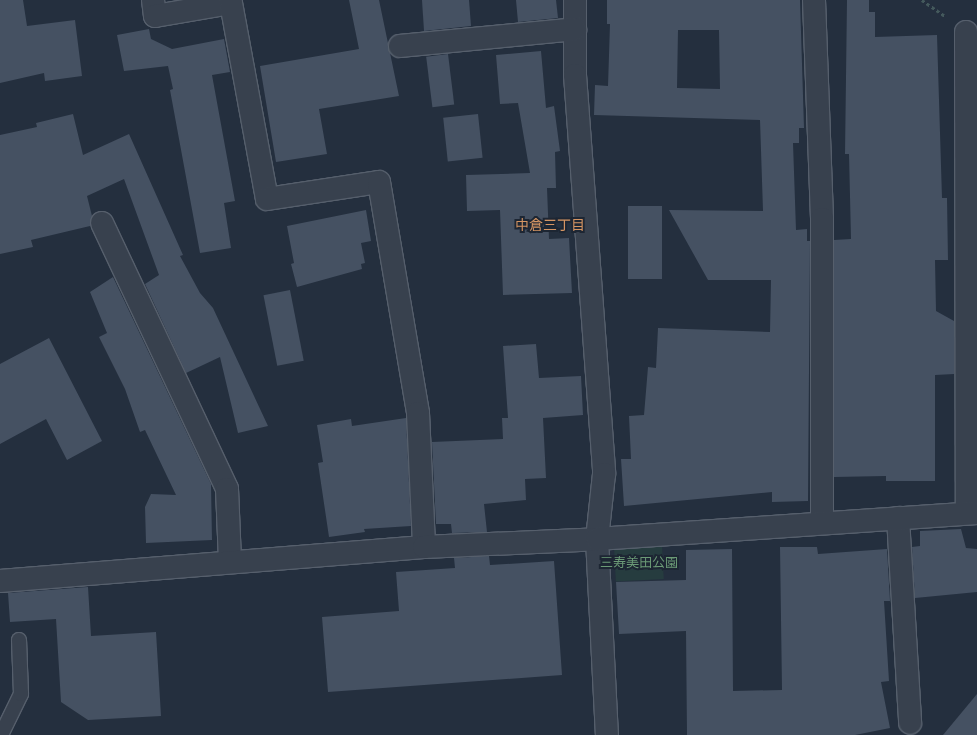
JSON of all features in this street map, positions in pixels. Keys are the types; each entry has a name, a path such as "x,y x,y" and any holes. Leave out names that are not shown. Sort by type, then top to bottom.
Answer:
{"street":[{"path":"153,0 155,16 231,3 266,199 379,182 418,413 424,546"},
{"path":"575,0 575,75 604,474 597,539 607,735"},
{"path":"814,0 822,219 822,522"},
{"path":"400,46 575,29"},
{"path":"0,581 424,546 597,539 822,522 972,513 966,32"},
{"path":"102,223 227,489 230,562"},
{"path":"898,518 910,723"}],"lane":[{"path":"2,735 22,694 19,640"}],"green space":[{"name":"三寿美田公園","path":"662,545 664,579 616,581 614,548"}],"building":[{"path":"0,0 23,0 27,26 75,20 82,76 45,81 44,73 0,83"},
{"path":"349,0 379,0 399,96 319,109 327,154 276,162 260,66 359,49"},
{"path":"422,0 469,0 471,26 424,31"},
{"path":"516,0 556,0 558,18 518,22"},
{"path":"607,0 800,0 804,128 799,128 799,143 793,143 796,230 807,229 807,241 810,241 808,501 772,502 772,492 624,506 621,459 631,459 629,416 644,415 648,367 656,368 658,328 770,332 771,280 708,280 669,210 763,211 760,120 594,115 595,85 608,86 610,24 607,24","holes":["678,30 719,30 720,89 677,88"]},
{"path":"847,0 869,0 869,12 875,12 875,37 937,35 942,198 947,198 948,260 935,260 936,311 954,321 954,374 935,375 935,481 886,481 886,476 834,477 834,240 851,239 849,154 845,154"},
{"path":"149,29 151,39 172,49 224,39 230,72 212,75 235,201 224,203 231,248 200,253 170,90 173,89 168,66 124,71 117,35"},
{"path":"541,51 546,108 554,106 560,151 555,152 556,188 547,188 549,239 569,238 572,293 503,295 500,210 467,211 466,175 530,173 518,103 500,104 496,55"},
{"path":"448,54 454,105 432,107 426,57"},
{"path":"73,114 83,155 129,134 183,255 180,256 200,293 213,308 268,426 238,433 220,357 186,373 145,284 159,275 124,179 87,196 92,216 90,226 31,240 33,247 0,254 0,135 37,127 36,123"},
{"path":"478,114 483,158 448,161 443,118"},
{"path":"628,206 662,206 662,279 628,279"},
{"path":"366,210 371,241 361,243 365,263 361,264 362,269 297,287 291,264 294,263 287,226"},
{"path":"113,277 211,484 212,540 146,543 145,507 151,494 176,495 145,430 140,432 125,389 99,337 107,333 90,292"},
{"path":"290,290 304,361 277,366 263,295"},
{"path":"49,338 102,441 67,460 46,419 0,444 0,364"},
{"path":"536,344 539,378 581,376 583,415 543,418 546,478 525,479 526,500 484,504 487,532 452,533 451,524 436,524 432,442 503,439 502,418 508,418 503,346"},
{"path":"406,418 411,526 364,529 365,532 329,537 318,463 323,462 317,425 351,419 352,426"},
{"path":"961,529 966,548 977,549 977,592 915,598 912,547 920,546 920,531"},
{"path":"780,547 817,547 818,554 887,549 890,601 884,601 889,681 881,682 890,728 855,735 687,735 686,631 619,634 616,582 686,580 686,550 732,549 733,691 782,690"},
{"path":"489,556 490,565 554,561 562,675 328,692 322,617 399,611 396,572 455,568 454,558"},
{"path":"88,587 91,636 156,632 161,716 88,720 61,702 56,619 10,622 8,593"},
{"path":"977,694 977,735 943,735"}],"district":[{"name":"中倉三丁目","path":"550,226"}]}
